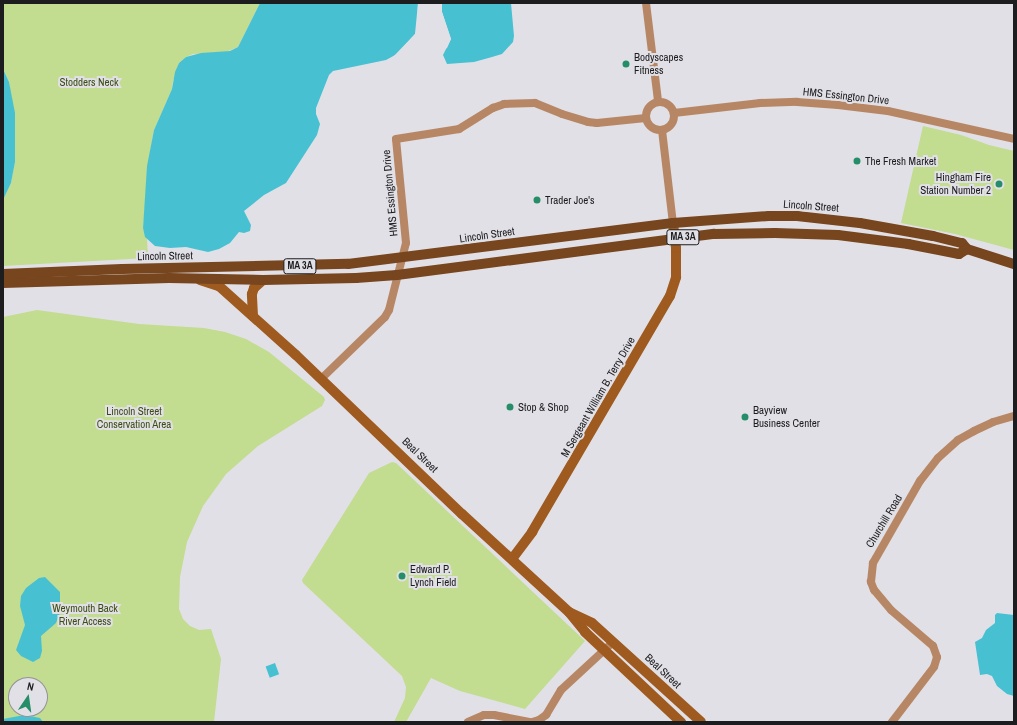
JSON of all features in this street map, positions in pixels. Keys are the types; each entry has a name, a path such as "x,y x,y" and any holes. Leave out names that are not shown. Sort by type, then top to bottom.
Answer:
{"main road":[{"name":"Lincoln Street","path":"3,274 152,268 331,265 402,259 673,223 749,216 821,218 933,236 962,243 967,249 1014,264"},
{"name":"Lincoln Street","path":"3,283 110,279 263,280 356,278 397,275 714,234 806,233 874,239 959,254 967,249"}],"street":[{"path":"646,3 658,101"},
{"path":"658,101 668,103 674,113 671,125 662,130 653,128 647,122 647,109 658,101"},
{"name":"HMS Essington Drive","path":"674,113 760,103 797,102 838,104 888,111 1014,140"},
{"name":"HMS Essington Drive","path":"321,379 384,317 389,310 406,243 396,139 459,129 493,108 508,104 535,103 562,114 588,122 646,118"},
{"path":"662,130 673,223"},
{"name":"M Sergeant William B. Terry Drive","path":"512,559 532,532 670,296 676,277 673,223"},
{"name":"Beal Street","path":"198,279 219,286 253,316 376,430 462,514 569,612 585,632 604,651 681,722"},
{"path":"253,316 252,294 254,288 263,280"},
{"name":"Churchill Road","path":"892,722 934,667 937,656 933,646 891,610 874,590 871,582 873,563 920,481 938,458 958,440 974,431 993,422 1014,416"},
{"name":"Beal Street","path":"569,612 592,623 701,722"},
{"path":"532,722 539,720 546,715 561,690 613,642"},
{"path":"468,722 484,715 494,715 529,722"}],"green space":[{"name":"Stodders Neck","path":"3,3 260,3 238,47 226,52 193,54 186,57 179,63 172,89 154,130 151,146 143,228 147,239 148,258 3,266 3,200 11,183 15,162 9,82 3,69"},
{"path":"923,126 961,135 989,145 1014,151 1014,250 955,234 901,223"},
{"path":"37,310 139,324 204,328 225,332 246,339 269,352 324,397 325,400 322,406 258,446 226,474 203,506 187,542 180,577 179,609 183,619 190,626 199,630 211,629 221,659 214,722 3,722 3,317"},
{"name":"Edward P. Lynch Field","path":"392,462 396,463 585,641 525,709 460,691 431,678 406,722 394,722 405,698 406,687 402,676 303,583 302,580 369,473"}],"water":[{"path":"260,3 418,3 417,28 415,34 397,54 386,60 333,71 329,75 316,108 316,114 320,124 317,135 286,183 264,195 244,211 251,225 250,231 244,233 239,232 230,243 219,249 208,252 186,247 170,248 155,246 145,237 143,228 147,166 154,130 172,89 175,72 179,63 186,57 201,53 230,51 238,47"},
{"path":"442,3 511,3 514,36 513,42 502,54 474,62 447,64 443,55 451,39 442,12"},
{"path":"3,69 9,82 15,113 15,162 11,183 3,200"},
{"path":"45,577 60,592 60,613 56,623 41,636 42,651 40,658 33,662 21,656 16,650 25,625 20,606 21,596 26,588 39,578"},
{"path":"997,613 1014,615 1014,696 1007,694 997,686 992,676 987,674 980,675 975,642 982,638 986,630 995,623 995,615"},
{"path":"275,663 279,674 270,678 266,666"},
{"path":"14,717 35,717 40,718 43,722 3,722 3,719"}],"pier":[{"path":"418,3 420,5 419,28 417,34 398,55 393,57 415,34"},
{"path":"440,3 442,3 442,12 451,39 447,48 444,49 449,39 440,12"}],"place":[{"name":"Bodyscapes Fitness","path":"626,64"},
{"name":"The Fresh Market","path":"857,161"},
{"name":"Hingham Fire Station Number 2","path":"999,184"},
{"name":"Trader Joe's","path":"537,200"},
{"name":"Stop & Shop","path":"510,407"},
{"name":"Bayview Business Center","path":"745,417"},
{"name":"Edward P. Lynch Field","path":"402,576"}],"park label":[{"name":"Lincoln Street Conservation Area","path":"134,418"},
{"name":"Weymouth Back River Access","path":"85,615"}]}
